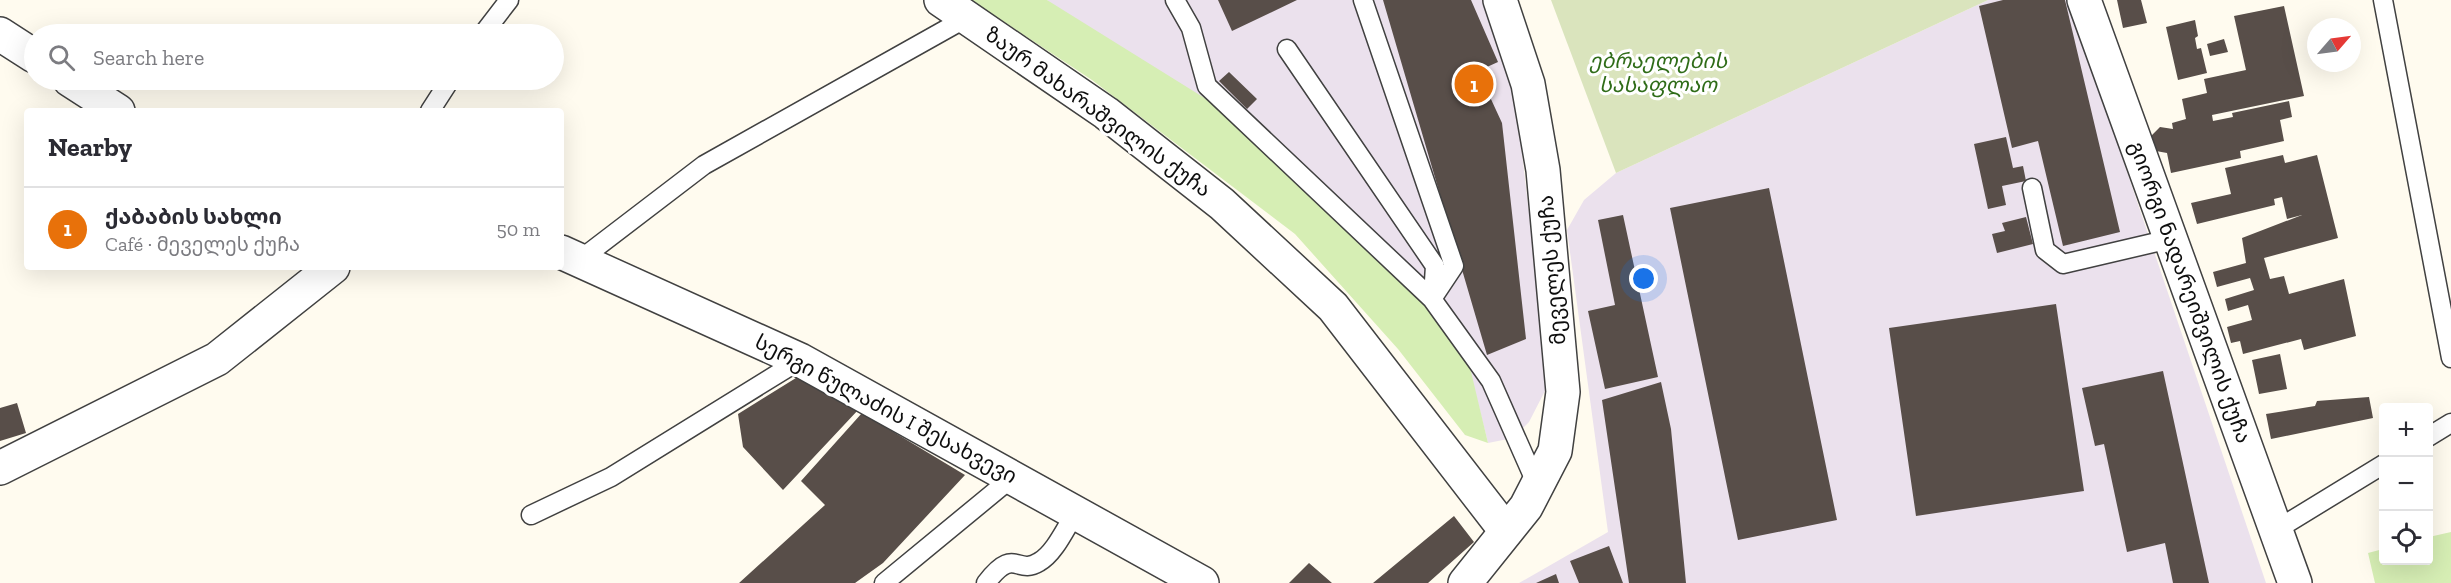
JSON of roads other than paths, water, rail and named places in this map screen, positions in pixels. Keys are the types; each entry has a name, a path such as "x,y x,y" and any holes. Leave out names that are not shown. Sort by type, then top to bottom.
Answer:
{"street":[{"name":"ზაურ მახარაშვილის ქუჩა","path":"941,0 1106,113 1222,204 1333,307 1506,531"},
{"name":"მეველეს ქუჩა","path":"1465,583 1526,507 1555,451 1563,392 1543,170 1528,84 1500,0"},
{"name":"გიორგი ნადარეიშვილის ქუჩა","path":"2084,0 2295,583"},
{"path":"0,34 24,50"},
{"path":"85,90 113,108"},
{"name":"სერგი წულაძის I შესახვევი","path":"571,255 800,360 1014,476 1202,583"},
{"path":"0,468 217,359 329,270"}],"lane":[{"path":"491,24 509,0"},
{"path":"1175,0 1191,28 1207,86 1432,299 1491,381 1537,485"},
{"path":"1363,0 1454,266 1432,299"},
{"path":"2384,0 2451,358"},
{"path":"571,255 705,165 968,17"},
{"path":"1287,50 1435,266 1432,299"},
{"path":"432,108 444,90"},
{"path":"2032,188 2045,250 2064,264 2170,239"},
{"path":"531,515 611,477 800,360"},
{"path":"2433,434 2451,423"},
{"path":"2276,530 2379,467"},
{"path":"884,583 1014,476"},
{"path":"986,583 998,567 1008,562 1031,566 1040,561 1076,512"}],"place":[{"name":"ქაბაბის სახლი","path":"1474,84"}],"park label":[{"name":"ებრაელების სასაფლაო","path":"1658,73"}]}
